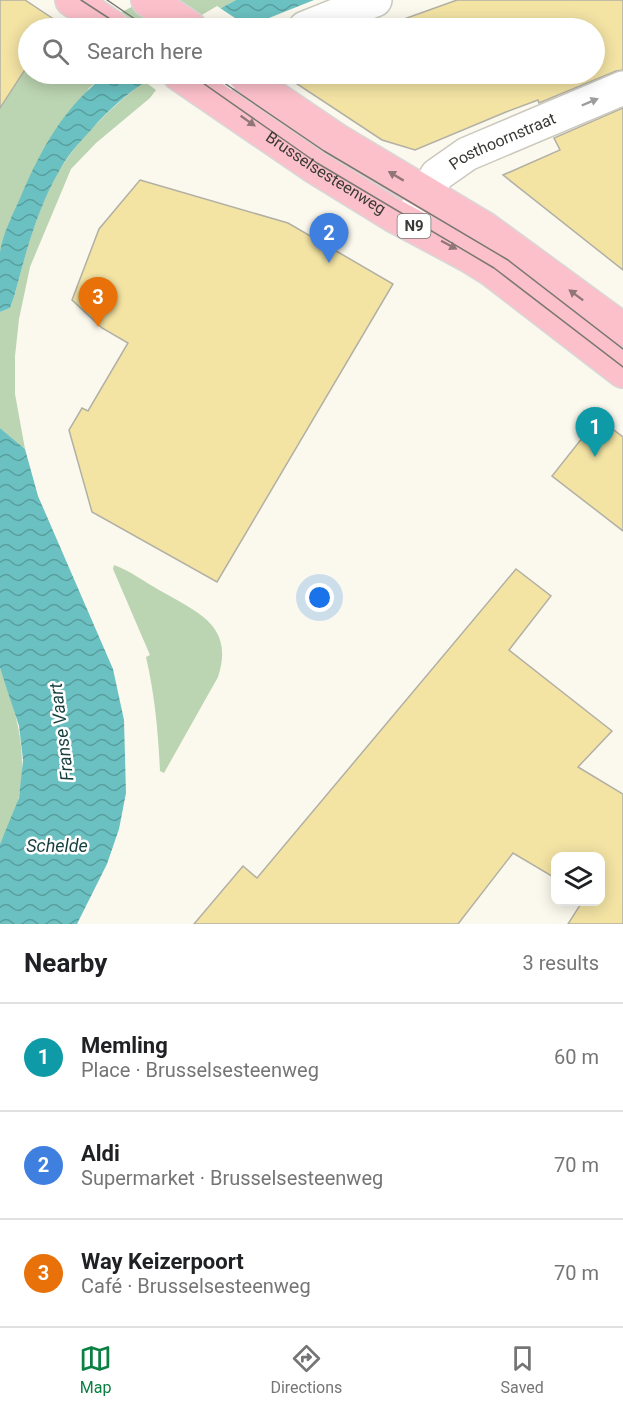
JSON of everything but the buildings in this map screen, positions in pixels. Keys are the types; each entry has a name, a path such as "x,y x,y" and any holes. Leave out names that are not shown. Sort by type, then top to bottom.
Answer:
{"main road":[{"path":"72,0 98,18"},
{"path":"148,0 175,18"},
{"name":"Brusselsesteenweg","path":"205,84 315,167 492,270 623,371"},
{"name":"Brusselsesteenweg","path":"255,84 326,133 485,229 623,330"}],"street":[{"path":"330,18 375,0"},
{"name":"Posthoornstraat","path":"408,223 437,175 467,154 623,88"}],"green space":[{"path":"145,0 236,0 203,18 110,18"},
{"path":"18,77 18,84 94,84 89,88 10,220 0,253 0,98"},
{"path":"141,84 148,84 156,90 150,98 96,143 71,169 30,267 19,319 15,356 15,394 25,449 0,428 0,312 10,308 39,214 61,168 89,132"},
{"path":"114,565 199,613 217,632 221,645 222,659 218,677 164,773 160,771 156,714 146,657 150,655 113,569"},
{"path":"0,668 19,731 22,763 18,802 0,844"}],"water":[{"path":"236,0 314,0 269,18 203,18"},
{"path":"95,84 142,84 98,122 65,162 45,199 10,308 0,312 0,252 9,224 46,145 66,114"},
{"name":"Schelde","path":"0,428 25,449 38,496 113,669 124,720 126,793 119,829 107,864 77,924 0,924 0,844 19,798 23,760 19,726 0,668"}],"pier":[{"path":"217,6 235,18 197,18"}],"tram line":[{"path":"81,0 109,18"},
{"path":"107,0 133,18"},
{"path":"204,84 317,163 494,268 623,367"},
{"path":"226,84 324,151 508,260 623,349"}],"place":[{"name":"Aldi","path":"329,263"},
{"name":"Way Keizerpoort","path":"98,327"},
{"name":"Memling","path":"595,457"}],"water label":[{"name":"Franse Vaart","path":"61,732"}]}
